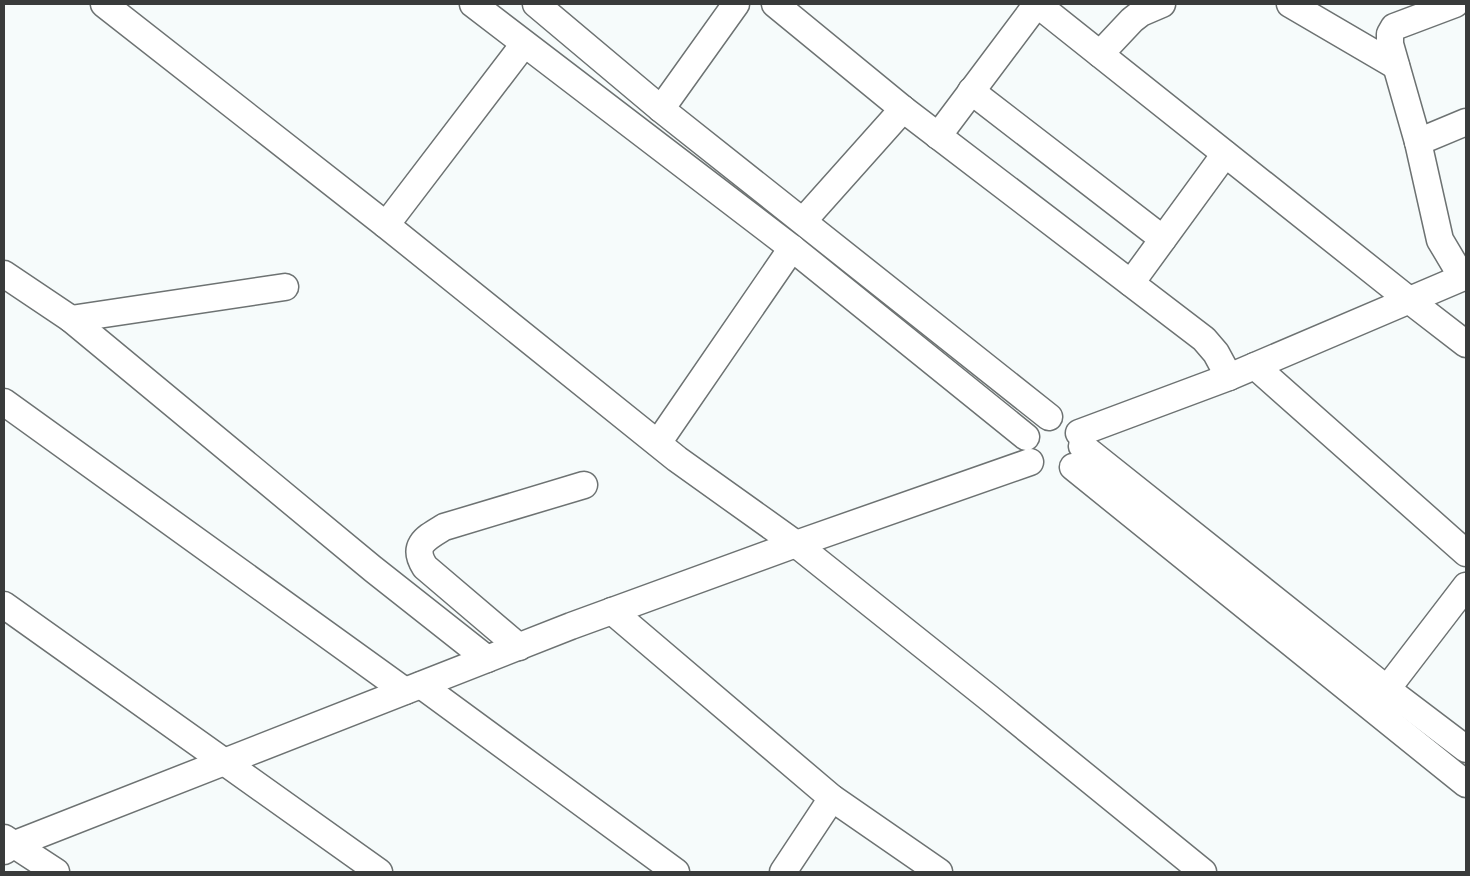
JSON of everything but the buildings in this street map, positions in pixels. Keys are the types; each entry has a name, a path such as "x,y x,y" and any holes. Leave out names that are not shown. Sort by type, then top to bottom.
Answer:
{"street":[{"path":"104,4 386,225 677,459 796,544 1203,872"},
{"path":"661,109 736,4"},
{"path":"775,4 902,109 1204,339 1216,353 1229,377"},
{"path":"938,136 1037,4 1466,344"},
{"path":"1100,54 1132,20 1141,13 1162,4"},
{"path":"1290,4 1396,66"},
{"path":"8,844 225,762 612,611 796,544 1056,456 1229,377 1464,277 1440,240 1418,142 1390,44 1390,34 1394,27 1455,4"},
{"path":"489,8 524,44 792,248 1056,456 1466,784"},
{"path":"553,9 661,109 1050,417 1059,417 1067,420 1074,426 1056,456"},
{"path":"386,225 524,44"},
{"path":"971,91 1163,239"},
{"path":"803,221 902,109"},
{"path":"1418,142 1466,122"},
{"path":"1131,283 1225,154"},
{"path":"658,444 792,248"},
{"path":"4,274 71,320 365,563 487,659"},
{"path":"71,320 285,287"},
{"path":"1255,366 1466,553"},
{"path":"4,402 676,872"},
{"path":"1056,456 1387,689 1466,749"},
{"path":"519,646 425,567 419,558 422,544 430,535 444,527 584,484"},
{"path":"1387,689 1466,586"},
{"path":"4,605 379,872"},
{"path":"612,611 832,798 939,872"},
{"path":"783,872 832,798"},
{"path":"8,844 56,872"}]}
